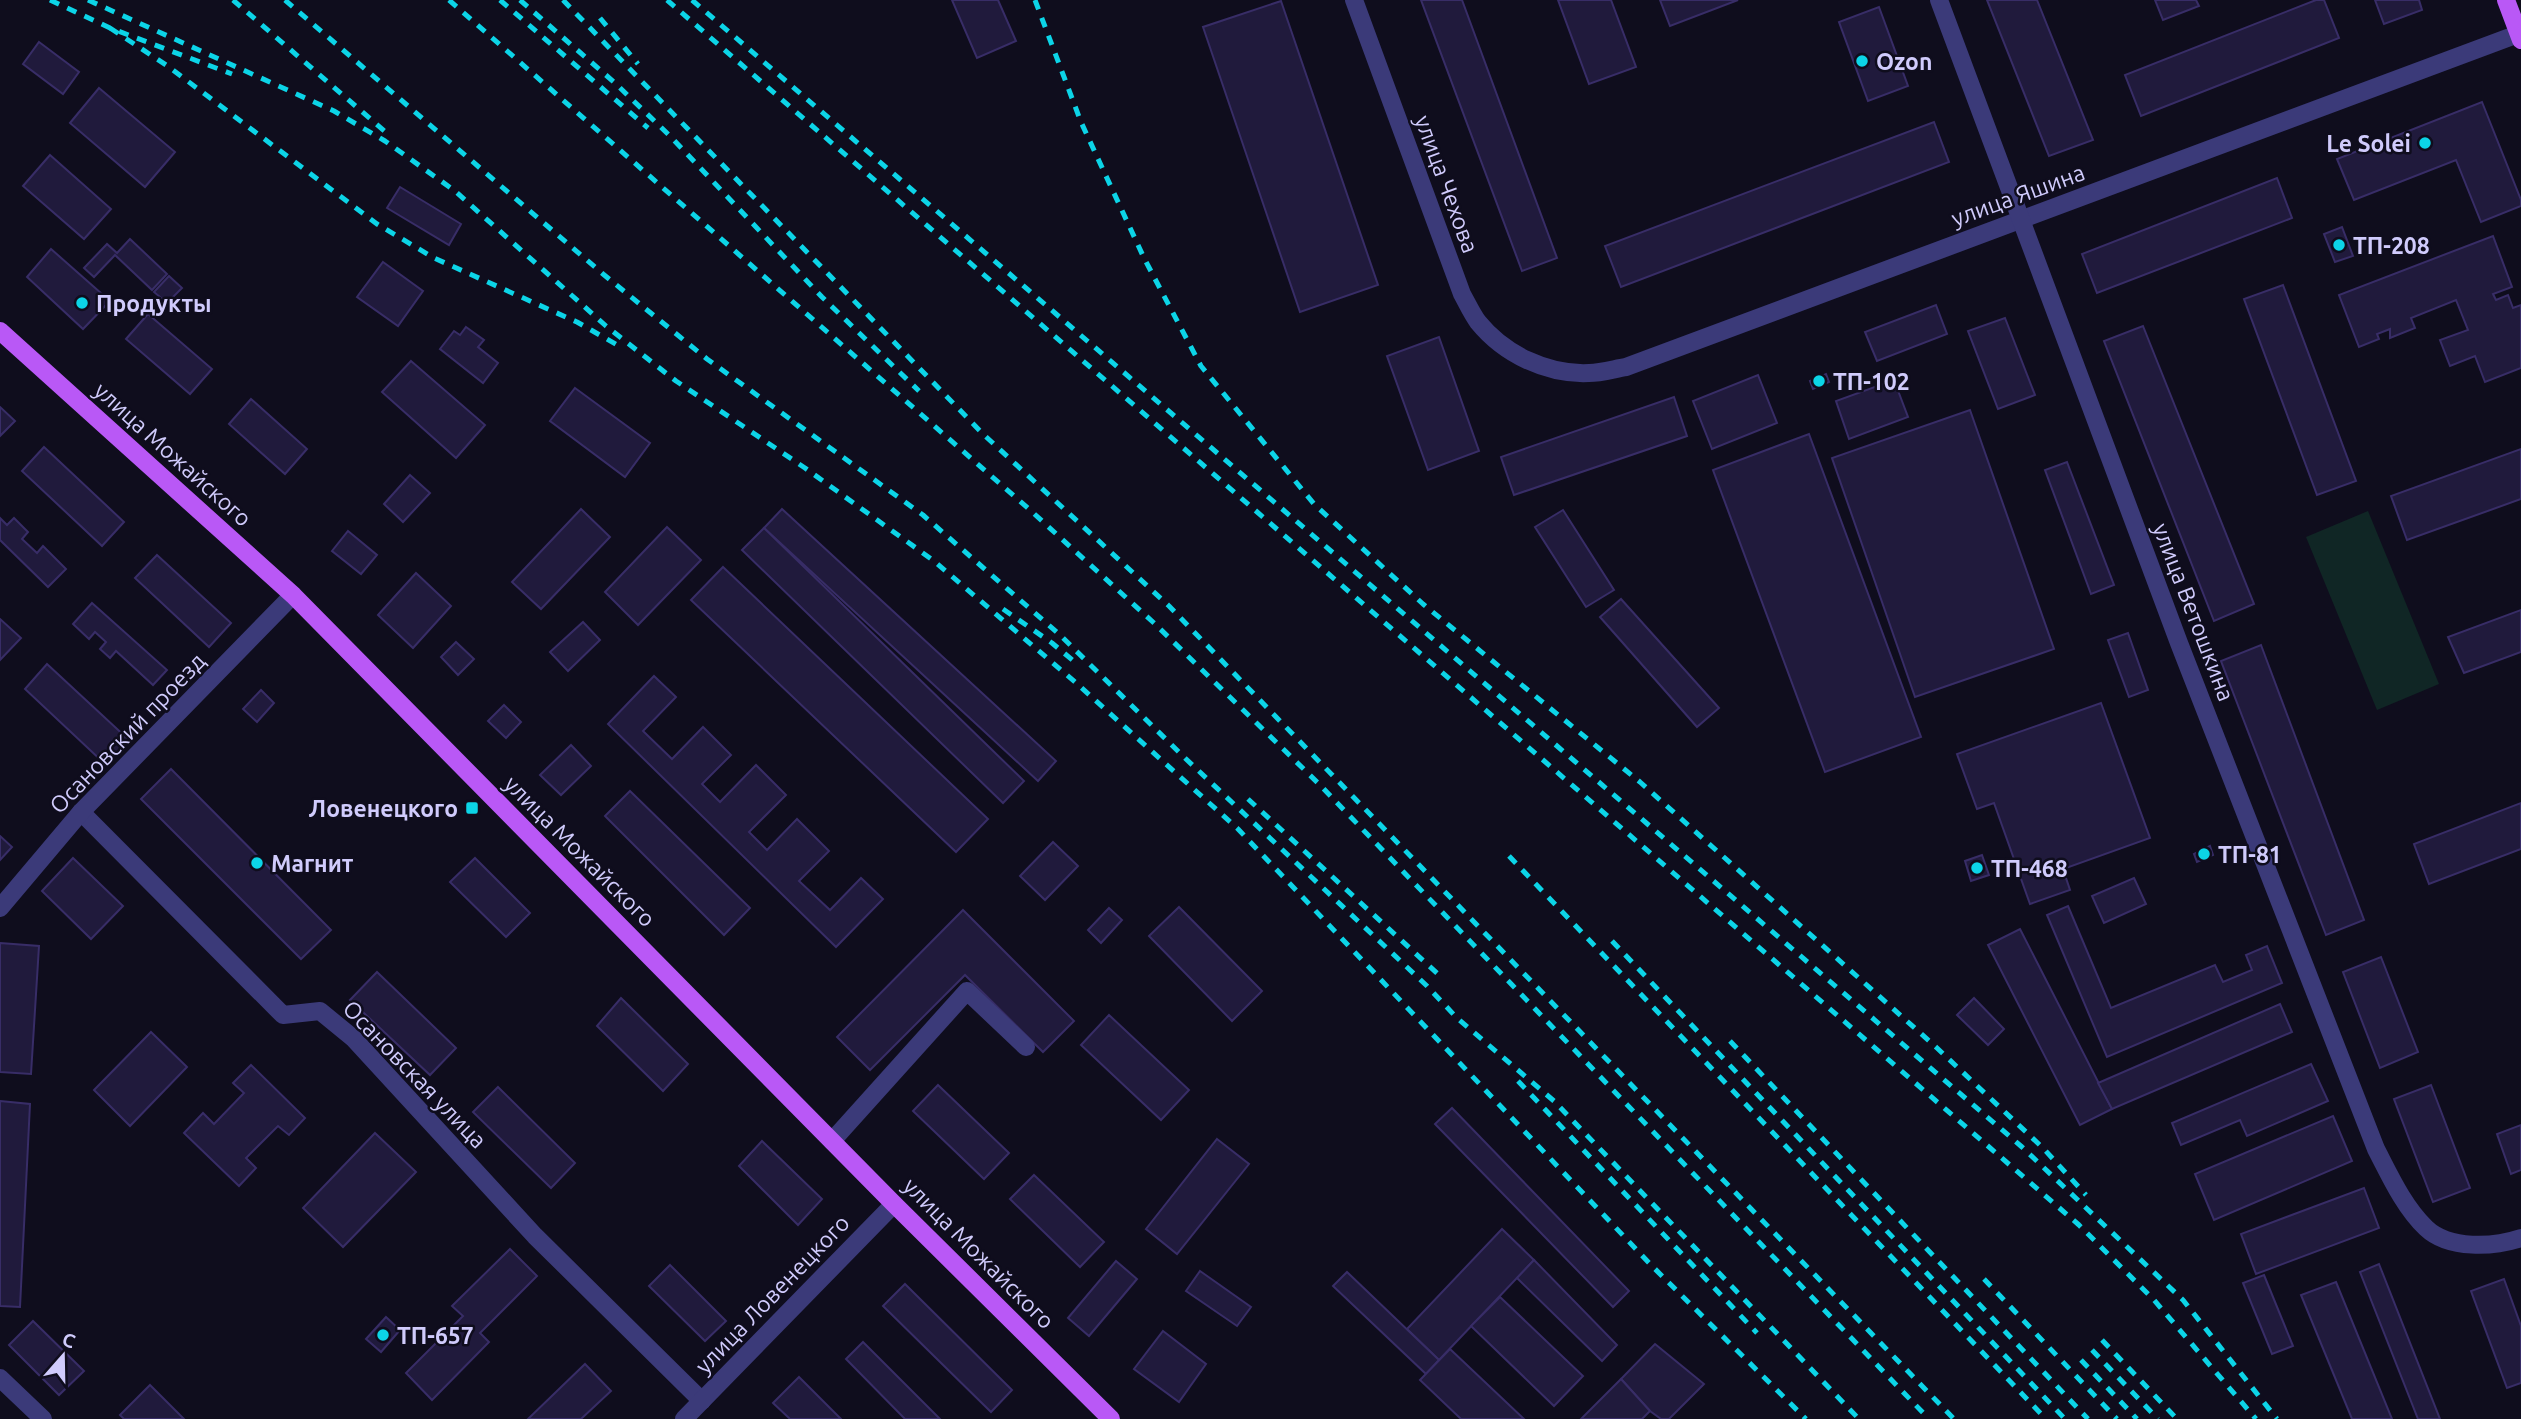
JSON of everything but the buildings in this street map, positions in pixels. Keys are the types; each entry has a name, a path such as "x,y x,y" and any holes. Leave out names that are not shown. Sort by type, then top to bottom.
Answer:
{"main road":[{"path":"2506,0 2520,35"},
{"name":"улица Можайского","path":"0,331 293,595 894,1204 1111,1419"}],"street":[{"name":"улица Чехова","path":"1354,0 1462,294 1485,329 1500,344 1528,361"},
{"name":"улица Ветошкина","path":"1939,0 2179,643 2376,1149 2401,1196 2427,1230 2453,1241 2483,1246 2521,1238"},
{"name":"улица Яшина","path":"1528,361 1558,371 1589,373 1626,367 2520,35"},
{"name":"Осановский проезд","path":"0,908 81,812 293,595"},
{"name":"Осановская улица","path":"81,812 283,1015 320,1011 353,1038 535,1236 702,1401"},
{"path":"832,1140 967,991 1026,1047"},
{"name":"улица Ловенецкого","path":"684,1419 894,1204"},
{"path":"2,1383 43,1419"}],"green space":[{"path":"2368,511 2439,684 2377,710 2306,537"}],"railway":[{"path":"50,0 110,28 232,74"},
{"path":"88,0 334,111 385,141 455,191 606,326 676,381 805,468 934,561 1075,682 1238,829 1652,1266 1806,1419"},
{"path":"233,0 389,135"},
{"path":"285,0 603,274 707,359 923,515 1060,635 1186,759 1427,986 1457,1018 1554,1101 1859,1419"},
{"path":"449,0 1030,510 1154,623 1320,785 1929,1419"},
{"path":"500,0 648,128"},
{"path":"520,0 615,83 671,137 822,297 919,391"},
{"path":"563,0 983,434 1169,606 1954,1419"},
{"path":"667,0 2079,1225 2154,1300 2256,1419"},
{"path":"692,0 2022,1147 2183,1300 2277,1419"},
{"path":"1035,0 1081,122 1144,258 1201,366 1314,504 1423,604 1640,782 1937,1048 2043,1148 2086,1195"},
{"path":"600,18 638,64"},
{"path":"110,28 169,67 377,224 434,258 577,322 619,346"},
{"path":"1003,609 1076,663"},
{"path":"1248,799 1440,976"},
{"path":"1509,856 2046,1419"},
{"path":"1612,941 2065,1419"},
{"path":"1730,1041 2088,1419"},
{"path":"1518,1081 1757,1333"},
{"path":"1984,1279 2117,1419"},
{"path":"2102,1340 2177,1419"},
{"path":"2092,1350 2158,1419"},
{"path":"2081,1360 2137,1419"}],"place":[{"name":"Ozon","path":"1862,61"},
{"name":"Le Solei","path":"2425,143"},
{"name":"ТП-208","path":"2339,245"},
{"name":"Продукты","path":"82,303"},
{"name":"ТП-102","path":"1819,381"},
{"name":"Ловенецкого","path":"472,808"},
{"name":"ТП-81","path":"2204,854"},
{"name":"Магнит","path":"257,863"},
{"name":"ТП-468","path":"1977,868"},
{"name":"ТП-657","path":"383,1335"}]}
